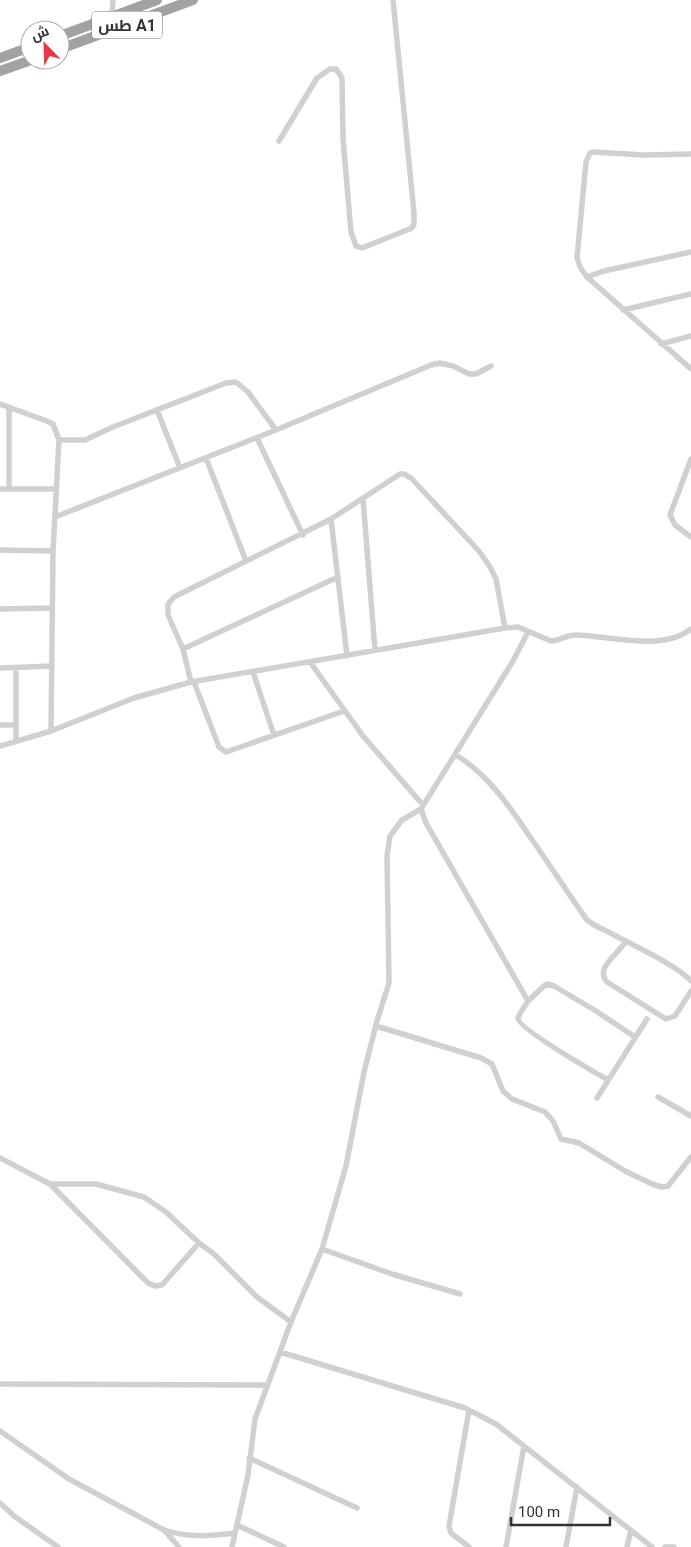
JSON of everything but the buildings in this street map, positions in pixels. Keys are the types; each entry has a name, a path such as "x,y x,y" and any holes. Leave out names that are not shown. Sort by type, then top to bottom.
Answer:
{"highway":[{"name":"طس A1","path":"70,32 158,0"},
{"name":"طس A1","path":"70,45 193,0"},
{"path":"0,58 20,51"},
{"path":"0,71 20,64"}],"street":[{"path":"112,16 113,0"},
{"path":"279,141 317,78 330,68 336,69 342,78 343,139 351,232 356,246 362,248 412,228 414,213 393,0"},
{"path":"691,154 644,155 593,152 588,155 577,258 580,267 587,277 691,370"},
{"path":"587,277 604,271 691,252"},
{"path":"623,310 691,294"},
{"path":"661,344 691,336"},
{"path":"56,517 257,438 431,365 440,363 453,366 469,374 476,374 491,366"},
{"path":"59,440 85,440 226,383 236,382 248,392 276,430"},
{"path":"0,404 47,420 53,424 59,440 53,551 51,731"},
{"path":"9,407 9,489"},
{"path":"157,410 180,468"},
{"path":"257,438 303,534"},
{"path":"206,458 246,561"},
{"path":"691,458 670,516 675,525 691,537"},
{"path":"344,710 226,752 221,750 168,614 168,604 174,597 331,519 400,474 404,474 411,478 479,551 490,567 496,579 505,628"},
{"path":"0,489 56,489"},
{"path":"363,499 375,650"},
{"path":"331,519 347,656"},
{"path":"0,550 53,551"},
{"path":"183,649 338,577"},
{"path":"0,608 52,608"},
{"path":"0,746 51,731 134,698 193,682 505,628 518,627 551,641 570,635 646,641 676,638 691,630"},
{"path":"232,1547 248,1475 255,1419 291,1322 322,1249 346,1166 364,1072 389,983 387,856 390,836 402,820 422,807 513,661 528,632"},
{"path":"310,662 363,736 422,807 426,823 528,1001"},
{"path":"0,668 52,666"},
{"path":"16,668 16,741"},
{"path":"253,672 274,735"},
{"path":"0,725 16,725"},
{"path":"456,755 488,780 510,807 587,920 596,927 665,962 691,981"},
{"path":"625,942 622,948 605,966 602,973 607,982 666,1019 675,1016 691,991"},
{"path":"608,1080 524,1027 518,1017 528,1001 547,984 554,986 596,1010 635,1037"},
{"path":"597,1098 647,1019"},
{"path":"376,1026 489,1062 492,1064 503,1092 512,1099 545,1112 553,1121 561,1139 579,1143 624,1171 652,1184 662,1187 668,1186 691,1157"},
{"path":"658,1097 691,1116"},
{"path":"0,1158 50,1184 148,1283 155,1286 162,1285 199,1244"},
{"path":"50,1184 96,1184 144,1197 166,1212 199,1244 214,1254 257,1297 291,1322"},
{"path":"322,1249 392,1274 460,1294"},
{"path":"280,1352 469,1410 496,1424 652,1547"},
{"path":"0,1384 267,1385"},
{"path":"466,1546 451,1533 449,1526 469,1410"},
{"path":"0,1431 69,1479 164,1530 177,1534 203,1536 234,1533"},
{"path":"506,1547 524,1446"},
{"path":"249,1458 357,1508"},
{"path":"566,1547 577,1487"},
{"path":"0,1503 14,1516 58,1547"},
{"path":"237,1525 284,1547"},
{"path":"164,1530 179,1547"},
{"path":"627,1547 631,1530"},
{"path":"665,1547 674,1547"}]}
